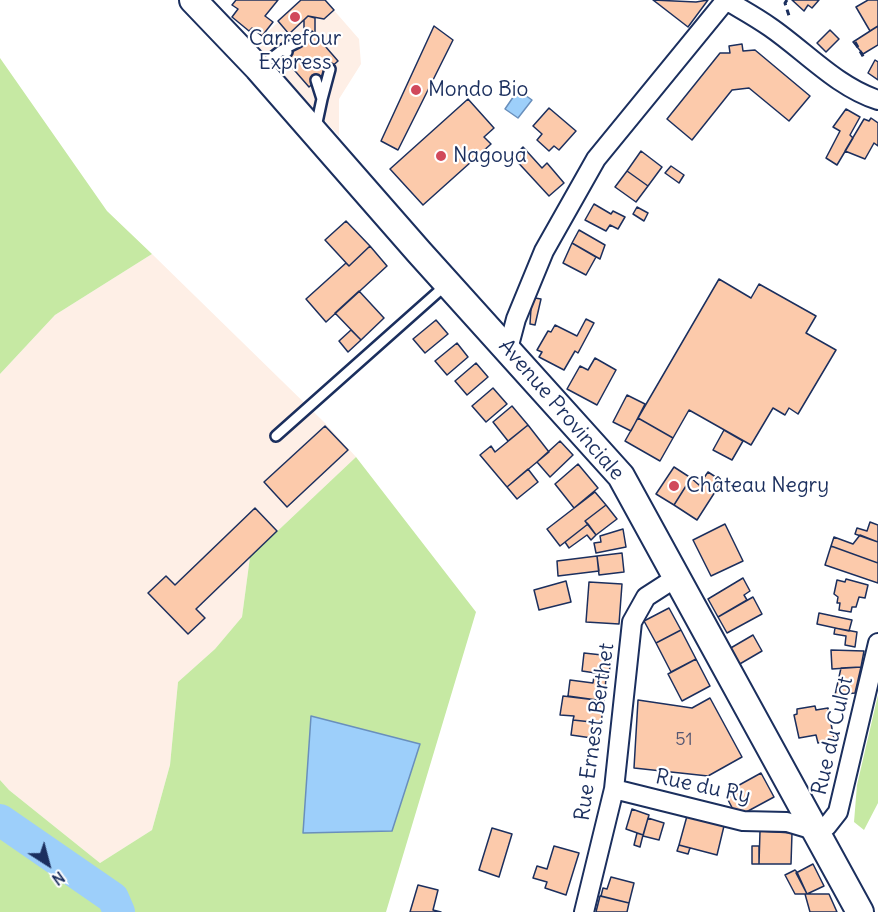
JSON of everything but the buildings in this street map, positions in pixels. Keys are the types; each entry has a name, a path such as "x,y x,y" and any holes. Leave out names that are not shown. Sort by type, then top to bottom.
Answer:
{"main road":[{"name":"Avenue Provinciale","path":"205,4 258,68 448,284 621,476 860,912"}],"street":[{"path":"508,350 516,319 544,251 596,159 726,0 770,27 847,86 861,95 878,100"},
{"name":"Rue Ernest Berthet","path":"584,912 615,789 632,622 646,597 677,577"},
{"name":"Rue du Culot","path":"817,831 827,826 838,812 878,643"},
{"name":"Rue du Ry","path":"615,789 743,821 787,822 817,831"}],"lane":[{"path":"258,68 298,42"},
{"path":"315,133 330,69"},
{"path":"316,80 322,99"},
{"path":"276,436 448,284"}],"path":[{"path":"855,42 864,58"}],"shaded area":[{"path":"301,0 325,0 359,39 361,64 339,99 339,136 254,45"},
{"path":"152,254 325,423 356,457 250,557 242,617 215,649 178,682 170,765 152,830 100,863 9,790 0,780 0,374 55,315"}],"green space":[{"path":"0,58 107,211 152,254 55,315 0,374"},
{"path":"356,457 476,612 386,912 0,912 0,780 9,790 100,863 152,830 170,765 178,682 215,649 242,617 250,557"},
{"path":"878,695 878,803 864,830 854,822 857,785"}],"water":[{"path":"518,90 532,100 518,118 505,109"},
{"path":"311,716 420,744 392,831 303,833"}],"waterway":[{"path":"0,820 113,898 119,912"}],"place":[{"name":"Carrefour Express","path":"295,17"},
{"name":"Mondo Bio","path":"416,90"},
{"name":"Nagoya","path":"441,156"},
{"name":"Château Negry","path":"674,486"}]}
